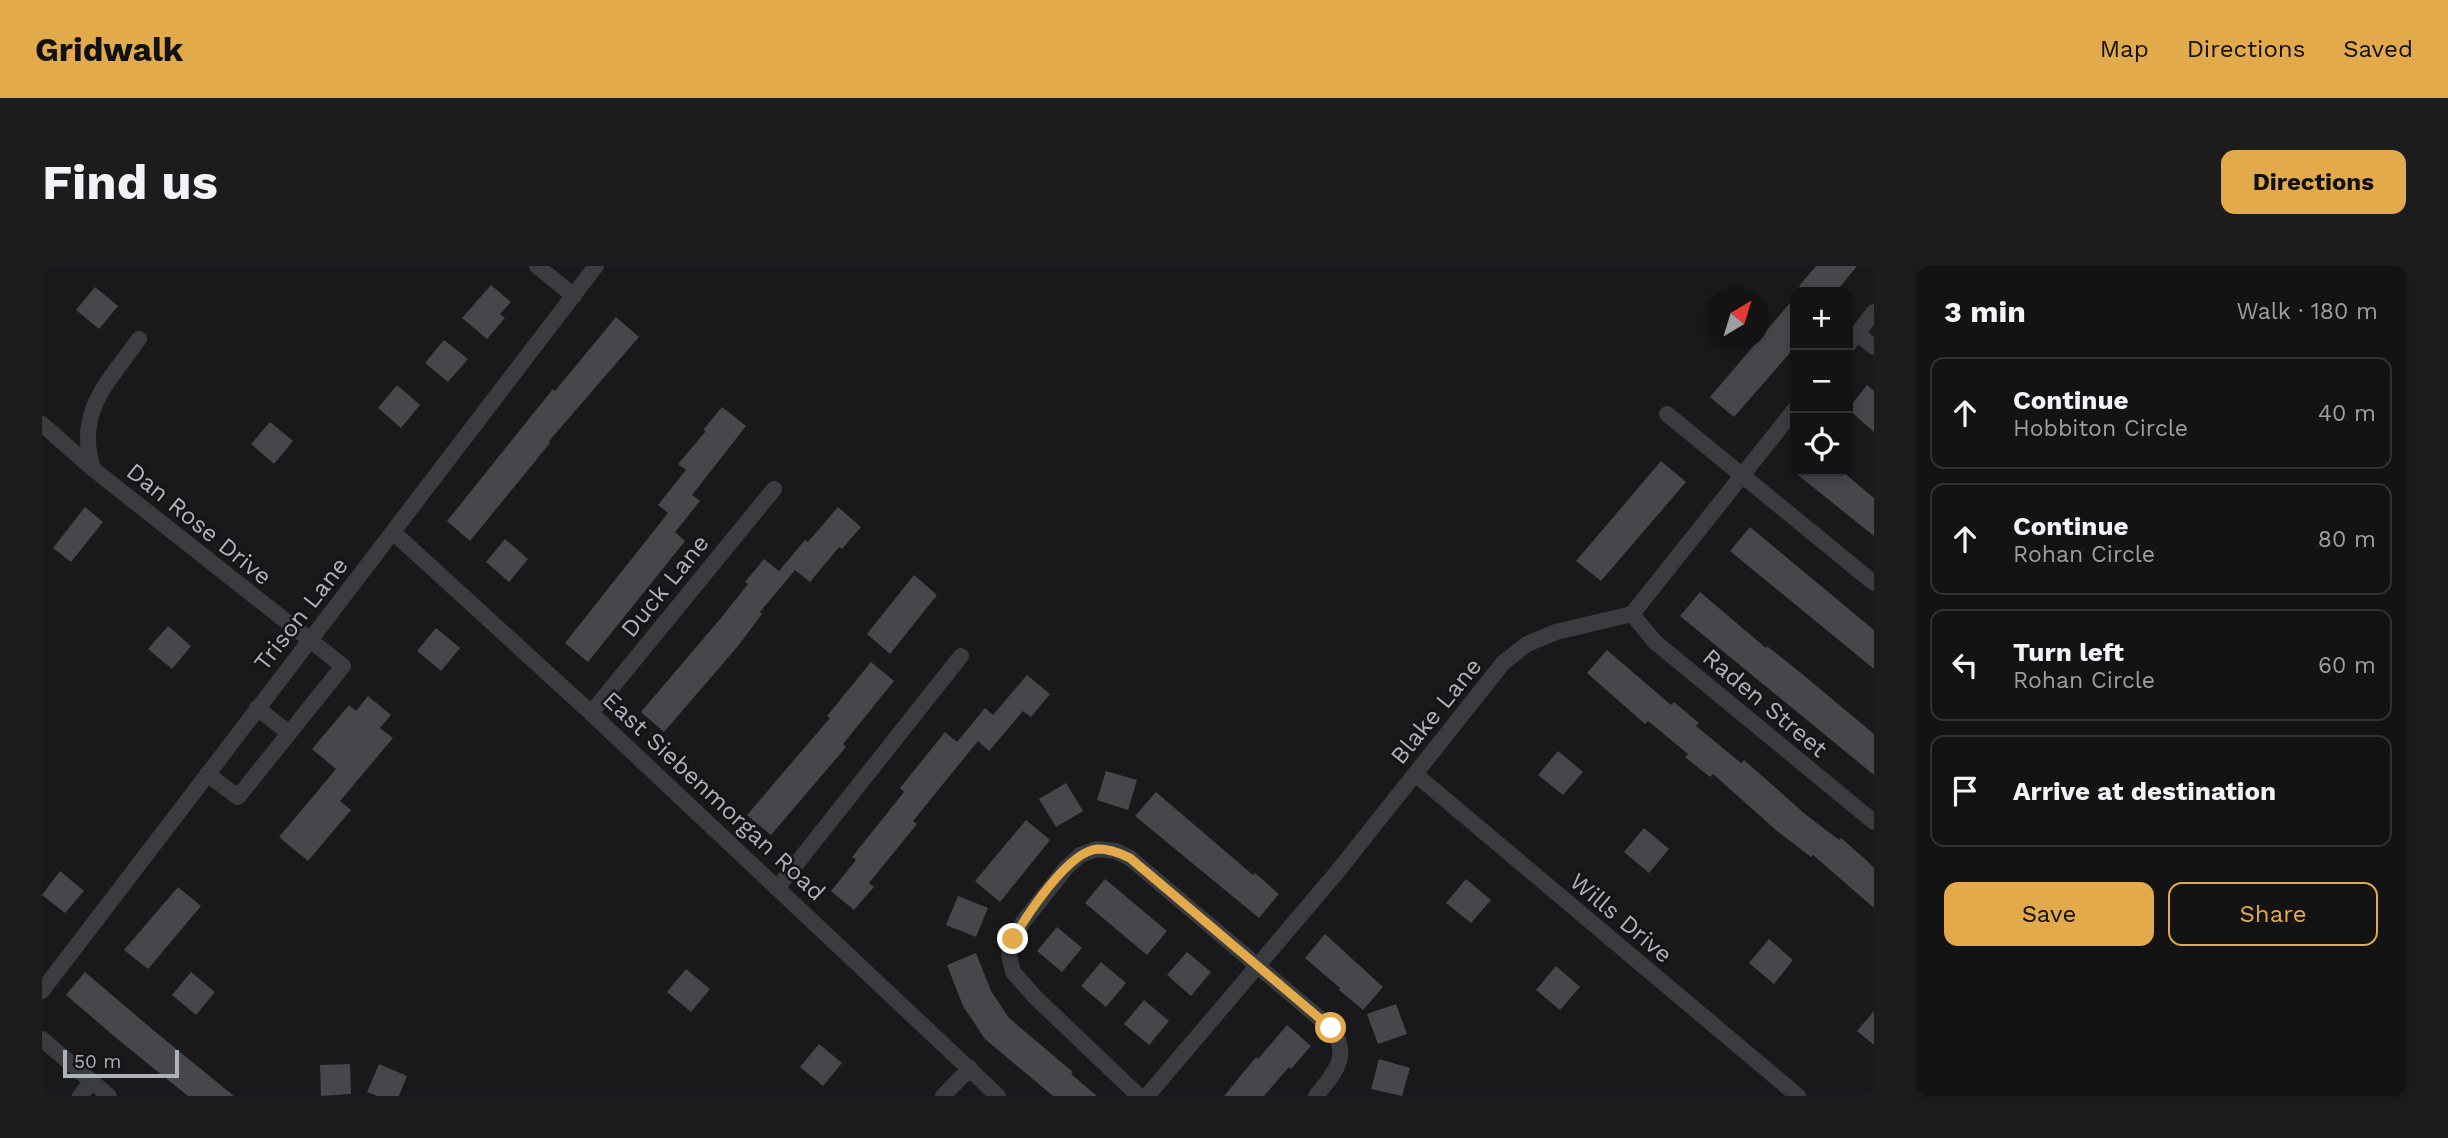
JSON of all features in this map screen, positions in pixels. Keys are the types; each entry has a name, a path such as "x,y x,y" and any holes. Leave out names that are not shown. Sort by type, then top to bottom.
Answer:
{"street":[{"path":"537,266 573,296"},
{"name":"Trison Lane","path":"42,991 596,266"},
{"path":"1853,338 1874,312"},
{"name":"Dan Rose Drive","path":"93,469 87,449 87,427 92,411 101,393 139,339"},
{"path":"1853,339 1874,347"},
{"path":"1632,614 1792,413"},
{"path":"1667,414 1874,583"},
{"name":"Dan Rose Drive","path":"42,424 93,469 343,666 289,733"},
{"name":"Duck Lane","path":"592,713 774,489"},
{"name":"East Siebenmorgan Road","path":"394,533 592,713 998,1096"},
{"name":"Blake Lane","path":"1147,1096 1338,871 1503,663 1527,644 1556,632 1632,614"},
{"name":"Raden Street","path":"1632,614 1656,642 1874,822"},
{"path":"778,887 961,656"},
{"path":"207,774 238,797 289,733 257,708"},
{"name":"Wills Drive","path":"1415,774 1798,1096"},
{"path":"1139,1096 1036,998 1013,972 1009,955 1013,939 1023,922 1066,868 1080,855 1097,849 1116,851 1130,858 1331,1028 1339,1040 1341,1055 1337,1069 1316,1096"},
{"path":"42,1039 109,1096"},
{"path":"943,1096 970,1068"},
{"path":"80,1096 92,1081"}],"building":[{"path":"1816,266 1857,266 1840,287 1799,286"},
{"path":"491,285 511,302 500,314 505,318 487,339 462,318"},
{"path":"95,287 118,306 99,329 76,310"},
{"path":"1790,303 1790,353 1734,417 1710,397 1750,350 1769,350 1769,328"},
{"path":"616,317 639,337 549,441 470,541 447,521 553,389 555,391"},
{"path":"444,340 468,359 448,382 425,363"},
{"path":"397,385 420,405 401,428 378,408"},
{"path":"1867,385 1874,391 1874,432 1853,413 1853,403"},
{"path":"722,407 746,426 692,495 700,501 675,532 685,541 588,662 565,643 668,513 658,505 686,470 678,464"},
{"path":"270,422 293,441 274,464 251,444"},
{"path":"1661,461 1686,482 1601,581 1576,561"},
{"path":"1799,476 1848,476 1874,498 1874,536"},
{"path":"85,507 103,522 71,562 53,548"},
{"path":"838,507 861,527 842,549 839,547 810,582 795,570 760,612 762,614 738,646 664,732 641,712 721,618 764,559 779,571"},
{"path":"1750,527 1874,630 1874,669 1730,551"},
{"path":"505,539 528,559 509,582 486,562"},
{"path":"914,575 937,595 890,654 867,634"},
{"path":"1700,592 1874,734 1874,775 1680,616"},
{"path":"168,626 191,646 172,669 148,649"},
{"path":"436,628 460,648 441,671 417,651"},
{"path":"1607,650 1671,705 1674,702 1699,723 1696,726 1741,763 1744,760 1805,814 1839,840 1841,838 1865,859 1874,868 1874,908 1813,855 1811,857 1777,831 1713,774 1710,777 1685,757 1688,754 1648,721 1645,724 1587,673"},
{"path":"871,662 894,681 843,744 846,747 771,835 747,815 830,718 827,716"},
{"path":"1027,675 1050,694 1031,717 1023,711 989,751 978,741 913,821 917,824 869,883 874,887 854,910 831,891 856,860 852,857 904,792 900,788 945,732 957,742 985,708 993,715"},
{"path":"368,696 391,715 380,728 393,738 340,801 351,810 308,861 279,837 336,769 312,749 349,705 356,711"},
{"path":"1558,751 1583,772 1563,795 1538,775"},
{"path":"1106,771 1137,780 1128,810 1097,800"},
{"path":"1066,783 1083,811 1056,827 1039,799"},
{"path":"1156,792 1279,894 1259,918 1135,816"},
{"path":"1026,820 1050,840 1000,902 975,881"},
{"path":"1644,828 1669,849 1649,873 1624,852"},
{"path":"60,871 84,891 65,913 42,895"},
{"path":"1105,879 1167,931 1147,955 1085,903"},
{"path":"1466,879 1491,900 1471,923 1446,903"},
{"path":"178,887 201,906 148,969 124,950"},
{"path":"958,896 988,908 976,937 946,925"},
{"path":"1057,927 1082,948 1062,972 1037,951"},
{"path":"1325,934 1383,987 1363,1010 1305,958"},
{"path":"1769,939 1793,960 1774,984 1749,963"},
{"path":"1187,952 1211,972 1191,996 1167,975"},
{"path":"976,953 991,991 1009,1018 1097,1096 1053,1096 985,1039 963,1006 947,965"},
{"path":"1101,962 1126,983 1106,1007 1081,986"},
{"path":"1556,966 1580,987 1560,1010 1536,990"},
{"path":"686,969 710,989 691,1012 667,992"},
{"path":"85,972 234,1096 188,1096 121,1042 66,995"},
{"path":"191,972 215,992 196,1015 172,995"},
{"path":"1144,1000 1169,1021 1149,1045 1124,1024"},
{"path":"1396,1004 1407,1034 1378,1044 1367,1014"},
{"path":"1874,1011 1874,1045 1857,1031"},
{"path":"1287,1025 1311,1046 1291,1069 1289,1067 1264,1096 1224,1096 1256,1057 1258,1059"},
{"path":"819,1044 842,1063 823,1086 800,1067"},
{"path":"1379,1059 1410,1068 1402,1096 1371,1089"},
{"path":"350,1064 351,1094 321,1096 320,1065"},
{"path":"379,1064 407,1076 399,1096 377,1096 367,1092"}],"route":[{"path":"1013,939 1023,922 1066,868 1080,855 1097,849 1116,851 1130,858 1331,1028"}]}
